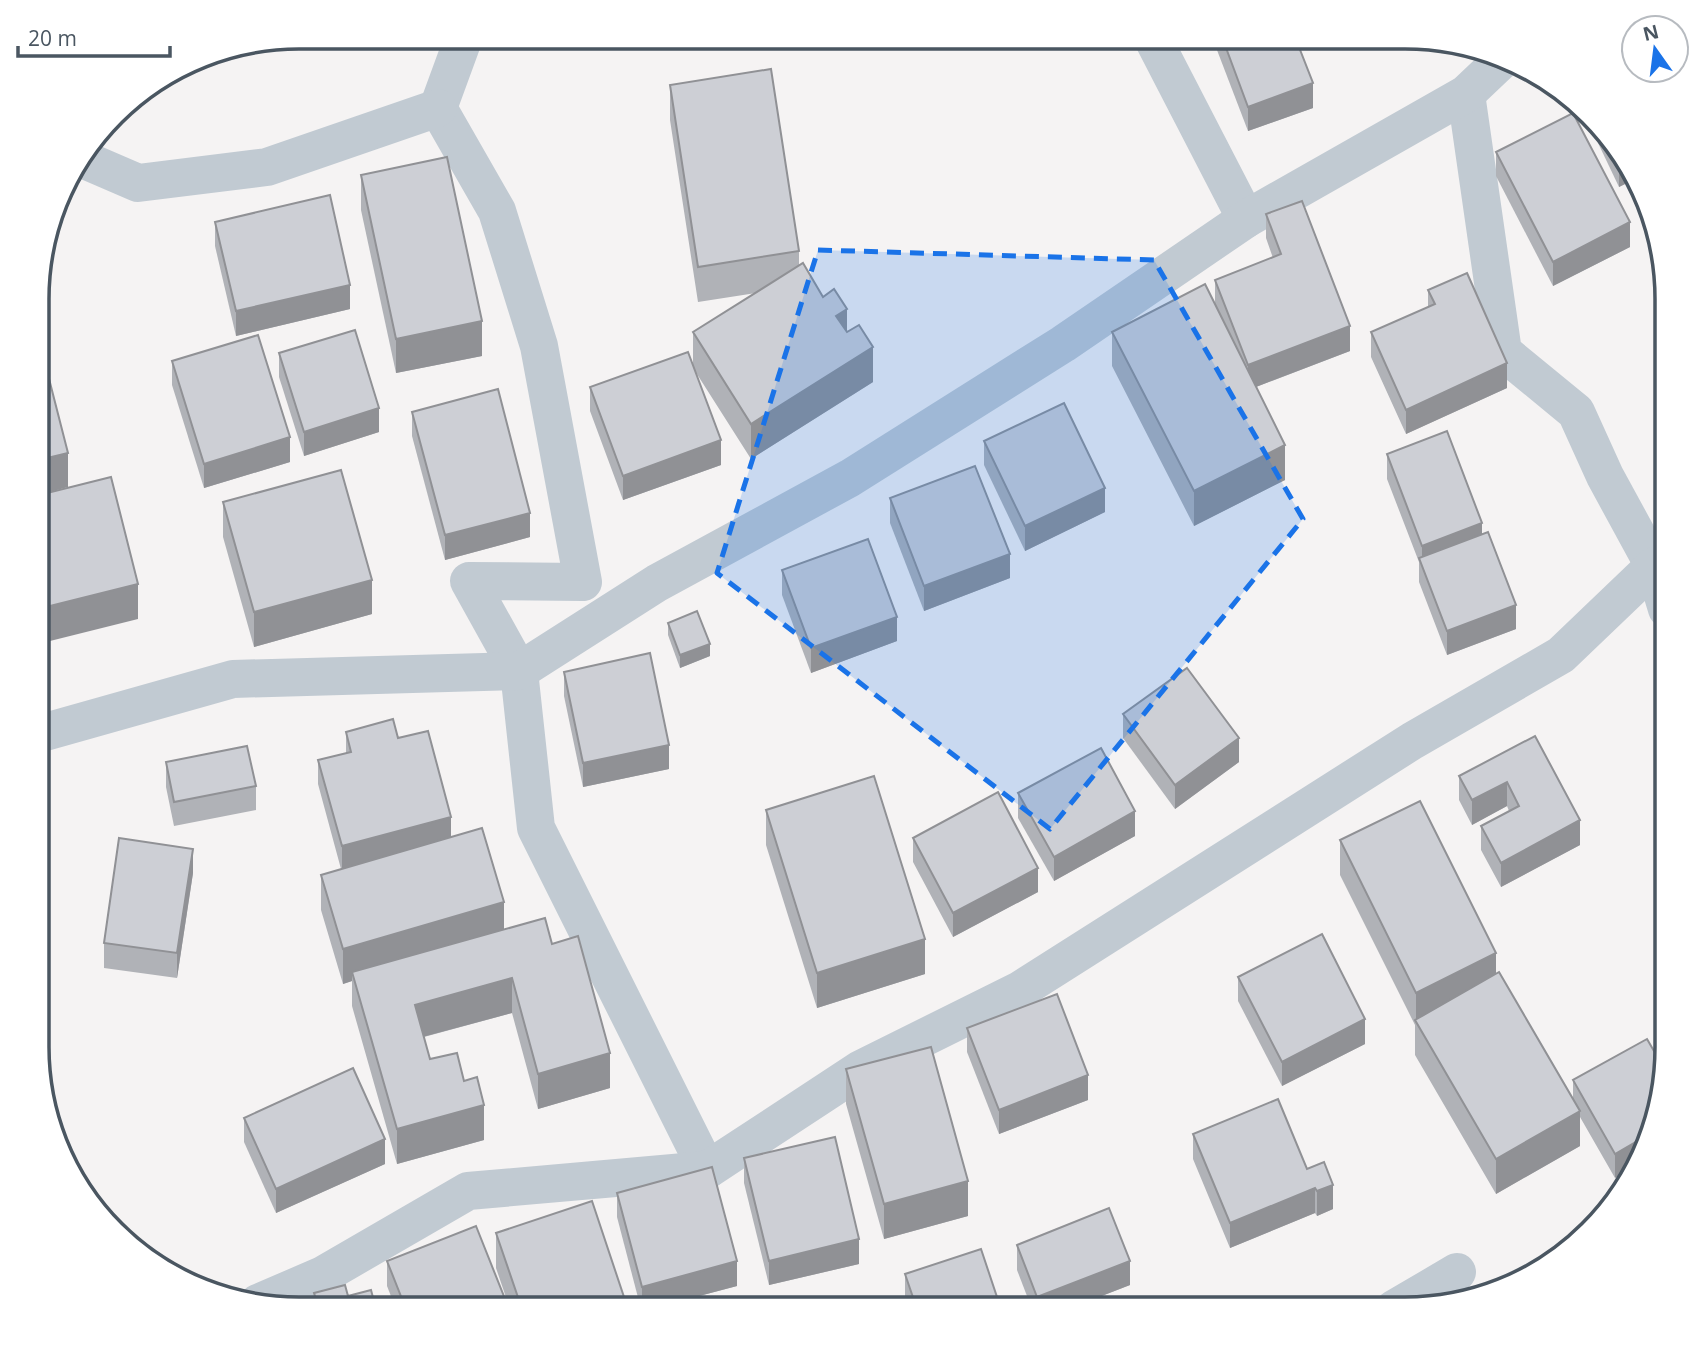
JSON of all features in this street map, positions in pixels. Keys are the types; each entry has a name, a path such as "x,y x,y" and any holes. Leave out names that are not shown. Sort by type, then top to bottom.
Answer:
{"street":[{"path":"460,49 438,108 497,211 539,346 583,582 469,581 519,671 536,828 706,1170"},
{"path":"1158,49 1247,219"},
{"path":"50,731 233,679 519,671 657,583 850,478 1063,344 1247,219 1466,94 1496,66"},
{"path":"275,1296 323,1275 468,1191 706,1170 861,1069 1020,990 1412,741 1561,655 1654,566 1605,476 1576,412 1503,352 1466,94"},
{"path":"90,162 138,183 267,167 438,108"},
{"path":"1415,1296 1457,1272"}],"highlighted area":[{"path":"818,250 1154,260 1303,519 1050,829 717,573"}],"building":[{"path":"1226,49 1300,49 1313,83 1248,107"},
{"path":"771,69 799,251 698,267 670,85"},
{"path":"1572,113 1630,222 1553,262 1496,152"},
{"path":"447,157 482,321 396,339 361,175"},
{"path":"330,195 350,285 236,311 215,222"},
{"path":"1302,201 1350,326 1248,365 1215,280 1281,254 1266,214"},
{"path":"803,263 823,297 834,289 847,309 836,316 847,332 859,325 873,347 751,424 693,332"},
{"path":"1467,273 1507,363 1406,410 1371,332 1435,304 1428,290"},
{"path":"1205,284 1285,445 1194,491 1112,332"},
{"path":"355,330 379,408 304,432 279,353"},
{"path":"258,335 290,437 204,464 172,361"},
{"path":"688,352 721,440 623,476 590,387"},
{"path":"49,379 68,453 49,458"},
{"path":"498,389 530,513 445,535 412,412"},
{"path":"1064,403 1105,488 1025,526 984,441"},
{"path":"1447,431 1482,523 1422,546 1387,454"},
{"path":"975,466 1010,554 924,586 890,498"},
{"path":"341,470 372,580 254,612 223,502"},
{"path":"111,477 138,584 49,606 49,492"},
{"path":"1488,532 1516,605 1447,631 1419,558"},
{"path":"868,539 897,617 811,648 782,570"},
{"path":"697,611 710,644 680,655 668,623"},
{"path":"650,653 669,745 583,763 564,672"},
{"path":"1187,668 1239,738 1175,785 1123,714"},
{"path":"393,719 398,738 428,731 451,817 342,846 318,760 351,752 346,732"},
{"path":"1535,736 1580,820 1501,863 1481,826 1519,806 1507,782 1472,800 1459,776"},
{"path":"247,746 256,786 174,802 166,762"},
{"path":"1101,748 1135,811 1054,857 1018,793"},
{"path":"874,776 925,939 817,973 766,810"},
{"path":"998,792 1038,868 953,913 913,838"},
{"path":"1420,801 1496,953 1416,993 1340,840"},
{"path":"482,828 504,902 343,949 321,875"},
{"path":"119,838 193,849 177,953 104,943"},
{"path":"545,918 552,944 578,936 610,1053 538,1074 512,978 415,1005 430,1059 457,1053 464,1081 477,1077 484,1105 397,1129 352,972"},
{"path":"1322,934 1365,1019 1282,1062 1238,977"},
{"path":"1499,972 1580,1111 1496,1159 1415,1020"},
{"path":"1057,994 1088,1075 999,1110 967,1028"},
{"path":"1647,1039 1654,1051 1653,1080 1637,1141 1615,1154 1573,1080"},
{"path":"931,1047 968,1181 884,1204 846,1069"},
{"path":"353,1068 385,1139 276,1189 244,1118"},
{"path":"1278,1099 1307,1169 1324,1162 1333,1185 1317,1191 1315,1188 1230,1223 1193,1134"},
{"path":"835,1137 859,1239 769,1261 744,1158"},
{"path":"712,1167 737,1261 642,1287 617,1193"},
{"path":"592,1201 624,1297 518,1297 496,1233"},
{"path":"1109,1208 1130,1261 1037,1297 1017,1245"},
{"path":"476,1226 504,1297 401,1297 387,1261"},
{"path":"981,1249 997,1297 913,1297 905,1274"},
{"path":"345,1285 348,1296 371,1290 373,1297 315,1297 314,1293"}]}
